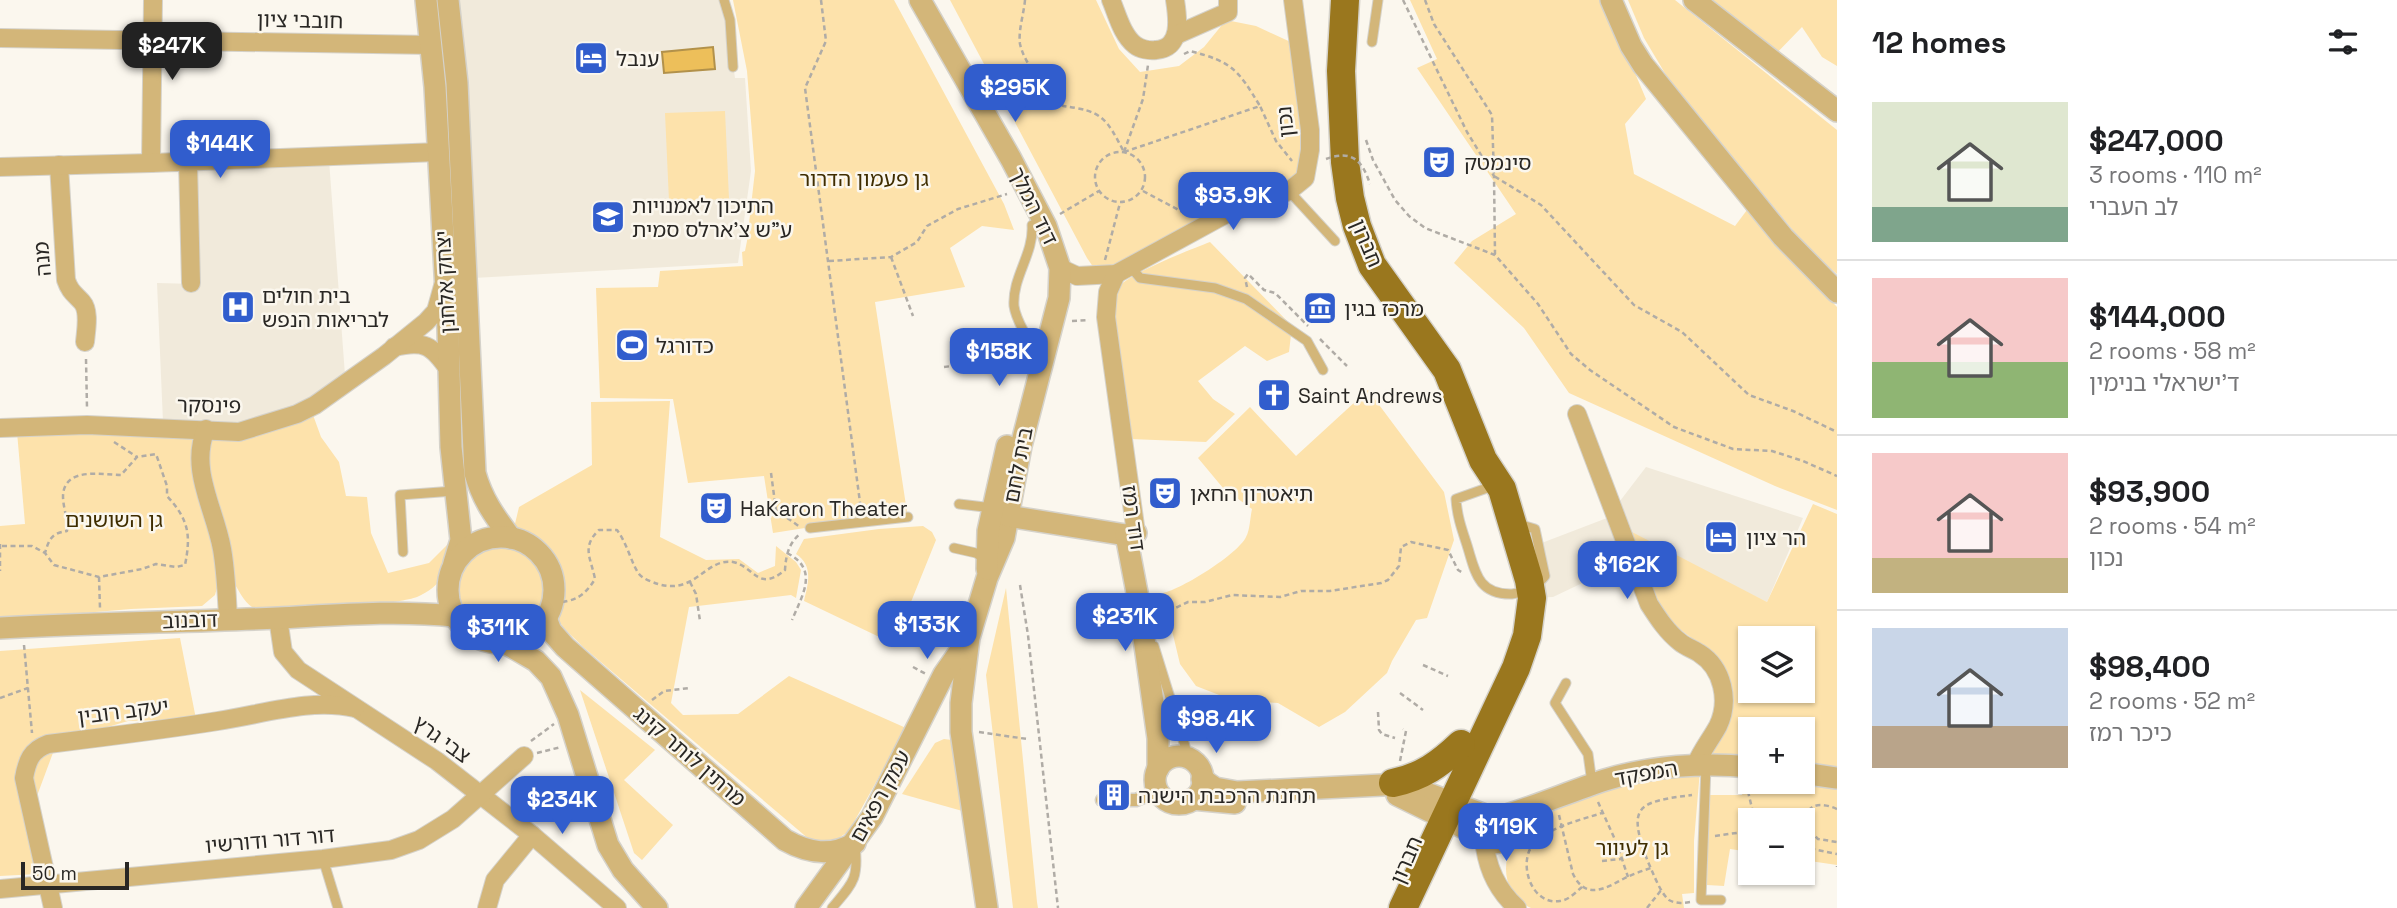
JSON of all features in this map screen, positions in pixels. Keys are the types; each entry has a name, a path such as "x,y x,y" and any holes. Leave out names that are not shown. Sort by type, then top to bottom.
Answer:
{"highway":[{"name":"חברון","path":"1345,0 1341,71 1345,162 1357,226 1372,265 1447,370 1495,488 1513,522 1530,620 1523,650 1506,691 1440,806 1386,908"},
{"name":"חברון","path":"1403,908 1461,744 1504,668 1525,591 1514,570 1495,488"},
{"path":"1397,773 1409,780 1430,770 1461,744"}],"street":[{"path":"151,163 153,0"},
{"name":"יצחק אלחנן","path":"426,0 432,45 439,152 451,447 461,540 451,571"},
{"name":"יצחק אלחנן","path":"448,0 457,83 475,473 480,491 492,513 511,538"},
{"name":"דוד המלך","path":"909,0 992,148 1053,269"},
{"name":"דוד המלך","path":"920,0 1032,198 1051,239 1053,269"},
{"path":"1111,0 1128,38 1136,47 1158,50 1170,45 1176,35 1178,19 1175,0"},
{"path":"1176,35 1228,12 1228,0"},
{"name":"נכון","path":"1293,0 1310,130 1311,150 1305,178"},
{"path":"1611,0 1631,46 1643,65 1783,237 1837,292"},
{"path":"1694,0 1837,111"},
{"name":"חובבי ציון","path":"0,38 432,45"},
{"path":"0,167 439,152"},
{"path":"188,162 191,283"},
{"name":"מנה","path":"59,165 65,280 70,292 83,303 86,313 85,342"},
{"path":"1053,269 1077,275 1117,268 1205,224 1289,191 1305,178"},
{"name":"דוד רמז","path":"1117,268 1108,292 1106,317 1139,603 1158,738 1158,769"},
{"name":"בית לחם","path":"987,908 961,732 958,678 965,660 987,569 1000,550 1026,349 1053,269"},
{"name":"בית לחם","path":"1004,512 1059,298 1053,269"},
{"name":"פינסקר","path":"0,428 87,425 239,432 297,414 337,391 436,311 444,279"},
{"path":"394,347 414,342 425,345 439,355 449,370"},
{"path":"1577,414 1649,604 1663,626 1681,643 1701,653 1715,669 1722,684 1723,709 1701,764"},
{"name":"דובנוב","path":"0,628 228,619 222,550 198,462 200,444 206,429"},
{"path":"1004,512 1131,534"},
{"path":"372,612 424,599 451,571 465,550 479,541 495,537 511,538 527,544 541,554 550,569 554,586 549,611 535,631 521,639 505,643"},
{"path":"451,571 447,592 454,616 470,634 481,639 505,643 536,661 551,677 568,715 608,845 623,870 657,908"},
{"name":"מרתין לותר קינג","path":"549,611 551,631 565,647 785,840 814,852 838,850 855,843"},
{"path":"228,619 372,612 454,616"},
{"name":"צבי גרץ","path":"278,618 283,652 298,670 427,754 532,835 617,908"},
{"name":"עמק רפאים","path":"806,908 877,809 948,666 969,638"},
{"name":"צבי גרץ","path":"298,670 302,690 298,707"},
{"path":"926,710 936,704 961,703"},
{"name":"יעקב רובין","path":"32,754 39,747 48,744 197,725 298,707 322,704 355,708"},
{"path":"32,754 24,778 53,908"},
{"name":"דור דור ודורשיו","path":"0,889 323,859 391,850 419,840 453,819 524,757"},
{"path":"1192,799 1200,790 1200,769 1189,759 1171,757 1158,769 1156,783 1162,797 1175,803 1192,799 1238,803 1383,793 1440,806 1495,830 1486,859 1501,890 1517,908"},
{"name":"המפקד","path":"1495,830 1521,817 1553,809 1595,793 1634,773 1701,764 1738,766"},
{"path":"1202,779 1215,788 1237,792 1397,773 1440,806"},
{"path":"1815,775 1837,778"},
{"path":"1125,800 1136,800 1153,793"},
{"path":"486,908 495,880 532,835"}],"lane":[{"path":"724,0 730,20 733,67"},
{"path":"1372,42 1378,0"},
{"path":"1289,191 1335,241"},
{"path":"1026,349 1014,307 1016,286 1030,245 1031,225"},
{"path":"1117,268 1140,278 1215,288 1246,299 1307,341 1324,370"},
{"path":"1495,488 1456,499 1459,524 1479,579 1493,590 1504,593 1525,591"},
{"path":"403,552 400,495 455,491"},
{"path":"960,504 1004,512"},
{"path":"810,528 908,517"},
{"name":"דוד רמז","path":"1131,534 1152,639 1189,759"},
{"path":"954,548 976,553 987,569"},
{"path":"1566,682 1555,703 1588,754 1595,793"},
{"path":"1701,764 1705,794 1701,900 1721,900"},
{"path":"832,908 854,881 857,873 855,843"},
{"path":"323,859 338,908"}],"path":[{"path":"821,0 825,41 805,88 863,523"},
{"path":"1026,0 1020,41 1029,67 1051,89 1063,106 1088,109 1108,122 1124,152 1132,154 1144,166 1146,183 1142,191 1129,201 1112,201 1099,191 1095,176 1097,167 1108,155 1124,152 1261,106"},
{"path":"1403,0 1468,132 1494,176 1541,205 1633,305 1682,332 1749,395 1793,411 1837,432"},
{"path":"1425,0 1434,24 1492,115 1495,255"},
{"path":"1124,152 1143,99 1149,66 1136,47"},
{"path":"1182,55 1190,51 1217,58 1240,74 1261,106 1276,141 1305,178"},
{"path":"1367,144 1395,200 1409,216 1425,228 1495,255 1538,304 1571,354 1590,370 1674,426 1733,449 1782,454 1837,476"},
{"path":"1325,159 1336,155 1352,157 1364,168 1370,184"},
{"path":"1055,217 1099,191"},
{"path":"1142,191 1205,224"},
{"path":"830,261 891,257 917,242 927,226 958,209 1007,194"},
{"path":"1117,268 1120,202"},
{"path":"891,257 913,316"},
{"path":"1061,321 1086,321 1106,317"},
{"path":"85,342 87,425"},
{"path":"944,367 984,362 1026,349"},
{"path":"0,571 1,545 32,546 54,565 99,577 156,564 176,567 185,565 188,550 187,524 167,496 167,485 156,453 137,457 121,475 83,473 66,485 63,495 68,520 67,531 50,537 44,554"},
{"path":"771,473 776,510 802,528 810,528"},
{"path":"549,611 582,597 595,579 587,551 590,538 599,530 617,530 639,574 652,582 670,587 690,582 719,564 732,562 758,578 777,577 785,570 791,542 810,528"},
{"path":"1158,634 1171,610 1188,602 1205,602 1232,595 1280,597 1381,583 1397,570 1401,547 1411,542 1448,550 1458,570"},
{"path":"787,553 799,559 806,573 804,589 792,620"},
{"path":"99,577 100,622"},
{"path":"690,582 696,594 700,621"},
{"path":"1020,586 1028,635 1058,908"},
{"path":"22,626 32,754"},
{"path":"1423,665 1448,676"},
{"path":"913,667 932,677"},
{"path":"0,698 28,688"},
{"path":"664,691 689,688"},
{"path":"1400,693 1423,710"},
{"path":"1378,712 1379,730 1382,734 1395,738"},
{"path":"541,734 551,726"},
{"path":"1397,773 1406,731 1403,729"},
{"path":"976,732 1027,739"},
{"path":"524,757 577,743"},
{"path":"1595,793 1628,877"},
{"path":"1701,900 1674,902 1667,898 1651,868 1638,834 1636,819 1642,808 1653,802 1705,794"},
{"path":"1837,809 1815,806 1809,809 1806,824 1818,839 1837,842"},
{"path":"1553,809 1562,827 1573,874 1583,887 1601,890 1651,868"},
{"path":"1562,901 1552,903 1530,883 1526,864 1530,846 1537,839 1562,827 1602,813"},
{"path":"1702,839 1738,833"},
{"path":"1815,850 1837,854"},
{"path":"1602,860 1621,859"},
{"path":"1558,905 1583,887"},
{"path":"1647,908 1662,889"}],"shaded area":[{"name":"התיכון לאמנויות ע\"ש צ'ארלס סמית","path":"448,0 724,0 735,78 745,78 751,171 738,263 473,278"},
{"path":"713,47 715,69 664,73 662,52"},
{"path":"329,160 345,375 319,395 274,417 243,426 163,422 157,283 196,284 191,165"},
{"path":"1646,467 1803,518 1767,602 1656,548 1553,597 1532,598 1521,551 1607,518"}],"green space":[{"name":"גן פעמון הדרור","path":"733,0 894,0 1004,204 1014,230 982,226 950,248 965,287 875,302 907,512 773,533 764,476 688,483 673,399 600,398 596,288 658,287 660,271 743,266 742,252 745,251 747,241 755,171 747,71"},
{"path":"950,0 1096,0 1119,49 1140,72 1179,66 1204,47 1226,20 1256,26 1295,44 1305,116 1300,175 1276,189 1250,195 1098,274"},
{"path":"1410,0 1604,0 1646,99 1625,124 1634,174 1735,226 1747,210 1837,307 1837,510 1775,486 1569,393 1524,328 1454,263 1472,241 1516,214 1417,68 1437,59"},
{"path":"1628,0 1675,0 1837,130 1837,274 1810,251 1669,80 1644,38"},
{"path":"1699,0 1837,0 1837,66 1822,57 1802,27 1774,56"},
{"path":"725,111 729,199 669,201 665,113"},
{"path":"1210,242 1292,326 1289,352 1267,361 1245,346 1198,381 1213,399 1235,414 1206,442 1130,439 1116,337 1115,299 1118,288 1146,269"},
{"path":"1368,390 1444,492 1454,540 1427,618 1416,620 1387,673 1345,712 1319,727 1278,703 1232,700 1196,686 1180,664 1163,593 1196,578 1241,544 1247,534 1252,509 1223,488 1198,458 1250,407 1296,456"},
{"path":"670,401 660,537 706,560 739,559 758,573 775,566 776,546 796,562 801,570 796,598 791,595 689,607 671,703 683,715 738,714 789,676 906,728 849,831 836,840 810,840 582,646 559,621 556,608 557,576 551,559 539,545 514,528 519,507 592,465 591,402"},
{"path":"313,415 321,437 339,462 346,496 367,497 371,533 388,573 429,563 451,541 450,559 444,575 426,593 385,603 282,611 252,607 241,595 233,581 207,480 207,435"},
{"name":"גן השושנים","path":"17,432 196,433 216,558 218,584 215,595 202,606 0,620 0,526 25,524"},
{"path":"1813,504 1837,514 1837,770 1815,767 1815,717 1738,717 1738,759 1704,756 1727,699 1730,685 1728,675 1724,665 1709,650 1682,631 1666,615 1649,581 1632,532 1767,602"},
{"path":"923,526 932,532 936,540 894,644 804,601 808,582 807,570 802,559 796,554 804,539"},
{"path":"501,539 521,543 537,554 548,570 552,590 548,610 537,626 521,637 501,641 481,637 465,626 454,610 450,590 454,570 465,554 481,543"},
{"path":"1006,588 1038,908 1013,908 986,675"},
{"path":"180,638 196,719 128,721 57,742 31,812 38,874 0,876 0,651"},
{"path":"580,690 655,750 624,780 673,825 642,860 634,853"},
{"path":"944,739 952,740 966,812 902,794 935,743"},
{"name":"גן לעיוור","path":"1700,770 1694,841 1694,893 1682,894 1684,908 1531,908 1513,893 1506,876 1508,854 1518,835 1534,820 1610,790"},
{"name":"גן לעיוור","path":"1815,783 1837,786 1837,865 1815,862 1815,808 1738,808 1738,850 1730,849 1724,886 1707,885 1709,795 1815,794"}],"tunnel":[{"path":"1104,800 1125,800"}],"place":[{"name":"ענבל","path":"591,58"},
{"name":"סינמטק","path":"1439,162"},
{"name":"התיכון לאמנויות ע\"ש צ'ארלס סמית","path":"608,217"},
{"name":"בית חולים לבריאות הנפש","path":"238,307"},
{"name":"מרכז בגין","path":"1320,308"},
{"name":"כדורגל","path":"632,345"},
{"name":"Saint Andrews","path":"1274,395"},
{"name":"תיאטרון החאן","path":"1165,493"},
{"name":"HaKaron Theater","path":"716,508"},
{"name":"הר ציון","path":"1721,537"},
{"name":"תחנת הרכבת הישנה","path":"1114,795"}]}
